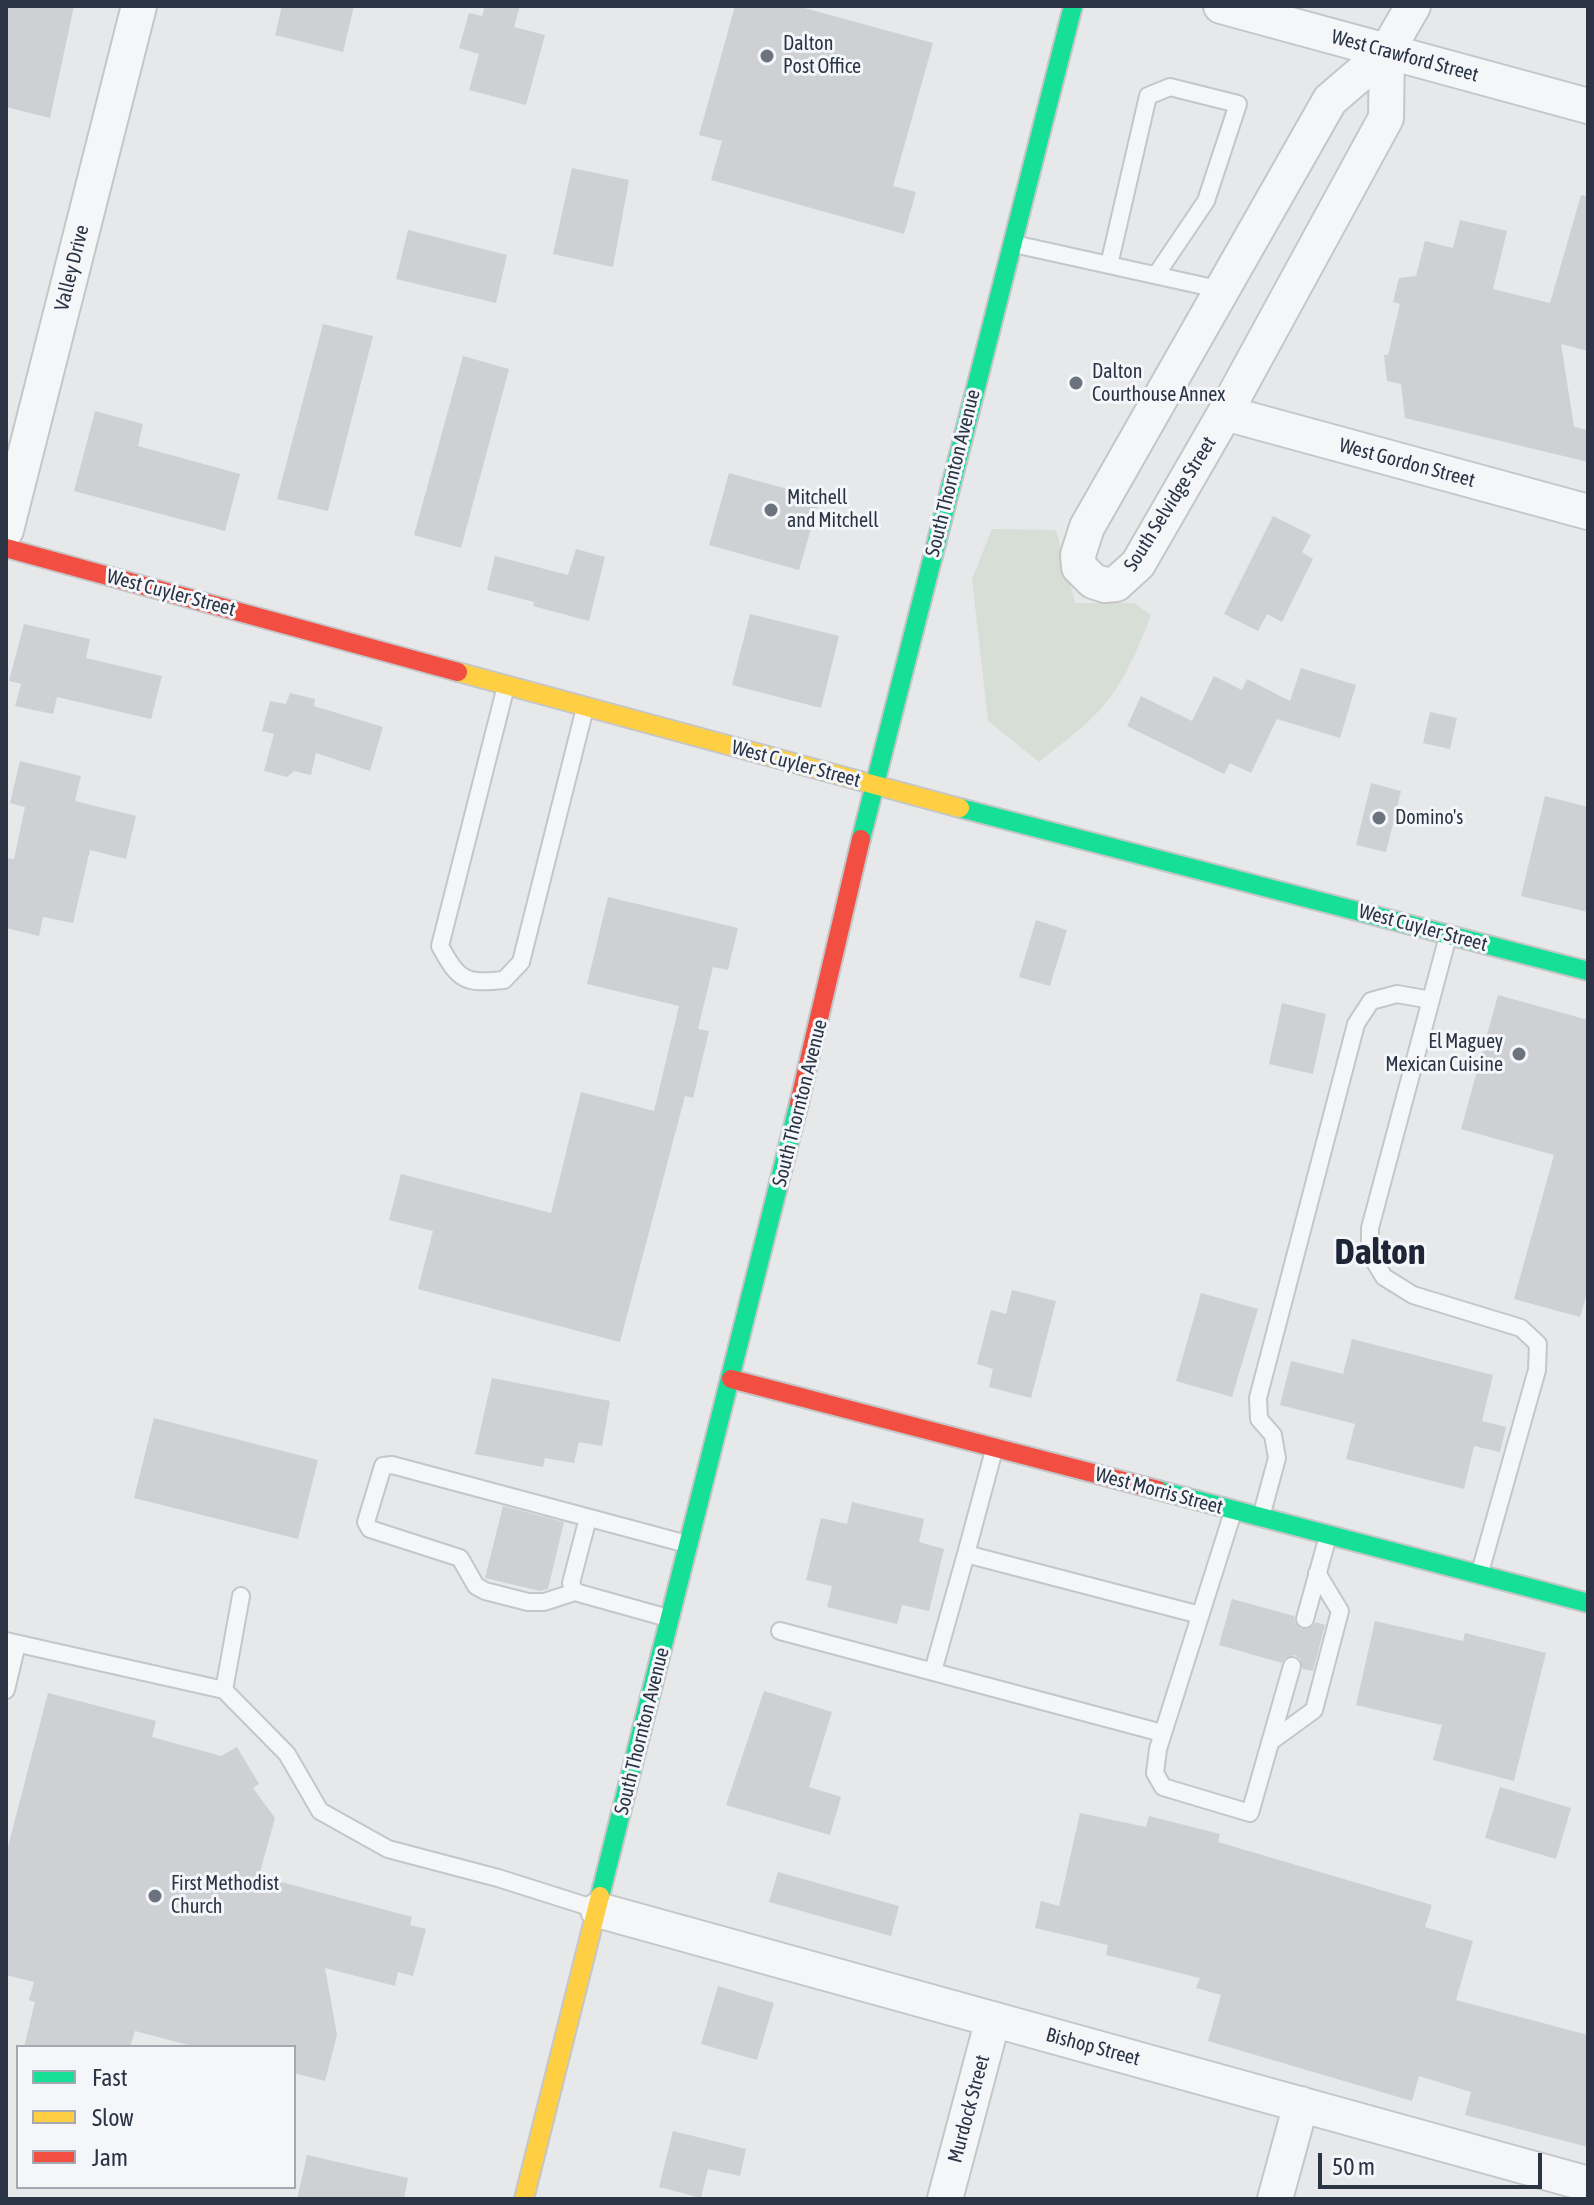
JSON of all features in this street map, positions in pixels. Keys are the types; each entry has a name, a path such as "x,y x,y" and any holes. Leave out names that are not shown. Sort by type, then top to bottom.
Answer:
{"main road":[{"name":"South Thornton Avenue","path":"524,2199 818,1029 873,785 1073,6"},
{"name":"West Cuyler Street","path":"6,548 873,785 1588,971"},
{"name":"West Morris Street","path":"731,1379 1588,1603"}],"street":[{"name":"Valley Drive","path":"6,530 139,6"},
{"name":"West Crawford Street","path":"1221,6 1588,106"},
{"path":"1387,51 1413,6"},
{"name":"South Selvidge Street","path":"1387,51 1386,118 1225,413 1138,564 1116,584 1105,585 1093,581 1079,567 1078,555 1087,527 1330,100 1387,51"},
{"name":"West Gordon Street","path":"1225,413 1588,512"},
{"name":"Bishop Street","path":"598,1910 1588,2184"},
{"name":"Murdock Street","path":"945,2199 993,2019"},
{"path":"1275,2199 1301,2104"}],"lane":[{"path":"1109,265 1148,96 1170,87 1238,104 1206,201 1156,275"},
{"path":"1012,244 1222,290"},
{"path":"506,684 440,946 453,970 475,983 504,980 521,962 585,706"},
{"path":"1448,935 1370,1228 1370,1254 1384,1277 1413,1295 1521,1328 1538,1344 1537,1370 1479,1575"},
{"path":"1261,1518 1277,1458 1273,1435 1259,1419 1258,1398 1356,1024 1371,1001 1397,994 1431,1000"},
{"path":"933,1671 995,1448"},
{"path":"670,1619 575,1592 544,1602 528,1602 485,1591 476,1586 460,1558 370,1529 366,1522 383,1466 392,1465 689,1545"},
{"path":"1234,1511 1162,1733 1155,1773 1163,1787 1250,1813 1292,1666"},
{"path":"575,1592 571,1583 588,1518"},
{"path":"1305,1619 1328,1536"},
{"path":"966,1554 1200,1615"},
{"path":"1270,1742 1314,1710 1340,1611 1317,1573"},
{"path":"224,1690 241,1596"},
{"path":"780,1631 1162,1733"},
{"path":"6,1690 12,1642 224,1690 287,1754 320,1811 388,1849 498,1878 598,1910"}],"shaded area":[{"path":"992,529 1056,530 1075,603 1134,603 1151,615 1131,662 1109,700 1039,762 988,721 972,579"}],"building":[{"path":"6,6 74,6 50,118 6,107"},
{"path":"282,6 354,6 343,52 275,35"},
{"path":"485,6 520,6 514,27 545,35 526,105 469,90 479,54 459,48 469,13 482,16"},
{"path":"735,6 797,6 933,43 893,186 916,192 904,234 711,180 722,141 699,135"},
{"path":"572,168 629,180 613,267 553,254"},
{"path":"1581,195 1588,196 1588,351 1561,344 1574,427 1588,430 1588,462 1405,418 1401,384 1387,381 1384,355 1388,355 1400,304 1393,302 1399,278 1416,276 1425,241 1453,248 1460,220 1507,231 1493,289 1550,303"},
{"path":"408,230 507,255 496,303 396,279"},
{"path":"323,324 373,336 328,511 277,499"},
{"path":"463,356 509,369 461,548 414,535"},
{"path":"95,411 143,424 138,446 240,474 225,531 74,491"},
{"path":"729,473 820,498 799,570 709,545"},
{"path":"1273,516 1311,535 1302,552 1313,559 1282,622 1267,614 1258,631 1224,614"},
{"path":"576,549 605,557 589,621 487,590 495,556 568,575"},
{"path":"750,614 839,636 821,708 732,685"},
{"path":"24,624 90,639 86,658 162,676 151,719 57,697 53,714 15,706 21,684 9,681"},
{"path":"1301,668 1356,685 1340,738 1277,719 1251,773 1230,763 1224,774 1127,726 1141,696 1192,721 1214,676 1242,690 1247,679 1290,701"},
{"path":"290,693 315,699 314,706 383,727 370,771 316,753 311,775 294,771 287,777 264,771 274,734 262,731 270,701 286,704"},
{"path":"1430,712 1457,718 1450,749 1423,743"},
{"path":"20,761 81,776 75,801 136,816 126,859 90,850 73,923 43,917 39,936 6,928 6,858 14,859 25,807 10,803"},
{"name":"Domino's","path":"1371,783 1401,791 1386,852 1356,845"},
{"path":"1545,796 1588,807 1588,912 1521,896"},
{"path":"608,897 738,928 728,970 713,967 698,1029 709,1031 693,1098 685,1096 620,1342 418,1289 433,1231 389,1220 401,1174 551,1213 581,1092 654,1111 679,1006 587,984"},
{"path":"1036,920 1067,930 1050,986 1019,977"},
{"path":"1498,995 1588,1020 1588,1290 1580,1317 1514,1299 1554,1155 1461,1129"},
{"path":"1282,1003 1326,1014 1313,1074 1269,1064"},
{"path":"1012,1290 1056,1301 1031,1398 989,1387 993,1369 977,1364 991,1310 1006,1314"},
{"path":"1201,1293 1258,1309 1232,1397 1176,1381"},
{"path":"1352,1339 1493,1375 1482,1421 1506,1427 1500,1452 1474,1446 1464,1489 1346,1459 1355,1424 1280,1405 1291,1361 1343,1374"},
{"path":"492,1378 610,1401 602,1446 579,1442 574,1463 545,1458 543,1467 475,1454"},
{"path":"154,1418 318,1460 298,1539 134,1498"},
{"path":"852,1502 924,1519 919,1542 944,1549 929,1611 902,1605 897,1624 827,1607 832,1586 806,1580 821,1518 847,1524"},
{"path":"503,1506 564,1522 548,1589 540,1591 485,1578"},
{"path":"1232,1599 1294,1616 1301,1629 1308,1629 1316,1622 1325,1625 1313,1671 1303,1669 1300,1659 1294,1655 1285,1658 1282,1663 1219,1645"},
{"path":"1375,1621 1463,1641 1465,1633 1546,1653 1514,1781 1433,1760 1442,1725 1356,1705"},
{"path":"764,1691 832,1712 809,1787 841,1797 830,1835 726,1805"},
{"path":"48,1693 156,1721 152,1737 221,1756 237,1747 259,1784 253,1788 275,1818 259,1876 412,1917 410,1925 426,1929 413,1976 398,1972 395,1986 325,1968 337,2035 325,2081 296,2074 296,2045 188,2045 135,2031 131,2045 24,2045 35,2002 29,2000 34,1982 6,1975 6,1854"},
{"path":"1500,1787 1571,1808 1556,1859 1485,1838"},
{"path":"1080,1813 1146,1827 1149,1816 1220,1834 1218,1842 1432,1905 1425,1927 1473,1941 1456,2000 1588,2035 1588,2147 1465,2115 1471,2092 1419,2076 1412,2101 1208,2041 1221,1995 1196,1988 1200,1978 1106,1955 1108,1945 1035,1928 1041,1901 1059,1906"},
{"path":"778,1872 899,1906 891,1936 769,1902"},
{"path":"718,1986 774,2003 757,2060 701,2044"},
{"path":"673,2131 746,2149 740,2176 708,2169 701,2198 659,2187"},
{"path":"307,2155 408,2178 404,2199 297,2199"}],"traffic: fast":[{"path":"861,839 1073,6"},
{"path":"960,808 1588,971"},
{"path":"600,1896 799,1103"},
{"path":"1158,1490 1588,1603"}],"traffic: slow":[{"path":"458,672 960,808"},
{"path":"524,2199 600,1896"}],"traffic: jam":[{"path":"6,548 458,672"},
{"path":"799,1103 861,839"},
{"path":"731,1379 1158,1490"}],"place":[{"name":"Dalton Post Office","path":"767,56"},
{"name":"Dalton Courthouse Annex","path":"1076,383"},
{"name":"Mitchell and Mitchell","path":"771,510"},
{"name":"Domino's","path":"1379,818"},
{"name":"El Maguey Mexican Cuisine","path":"1519,1054"},
{"name":"First Methodist Church","path":"155,1896"}],"district":[{"name":"Dalton","path":"1380,1253"}]}
